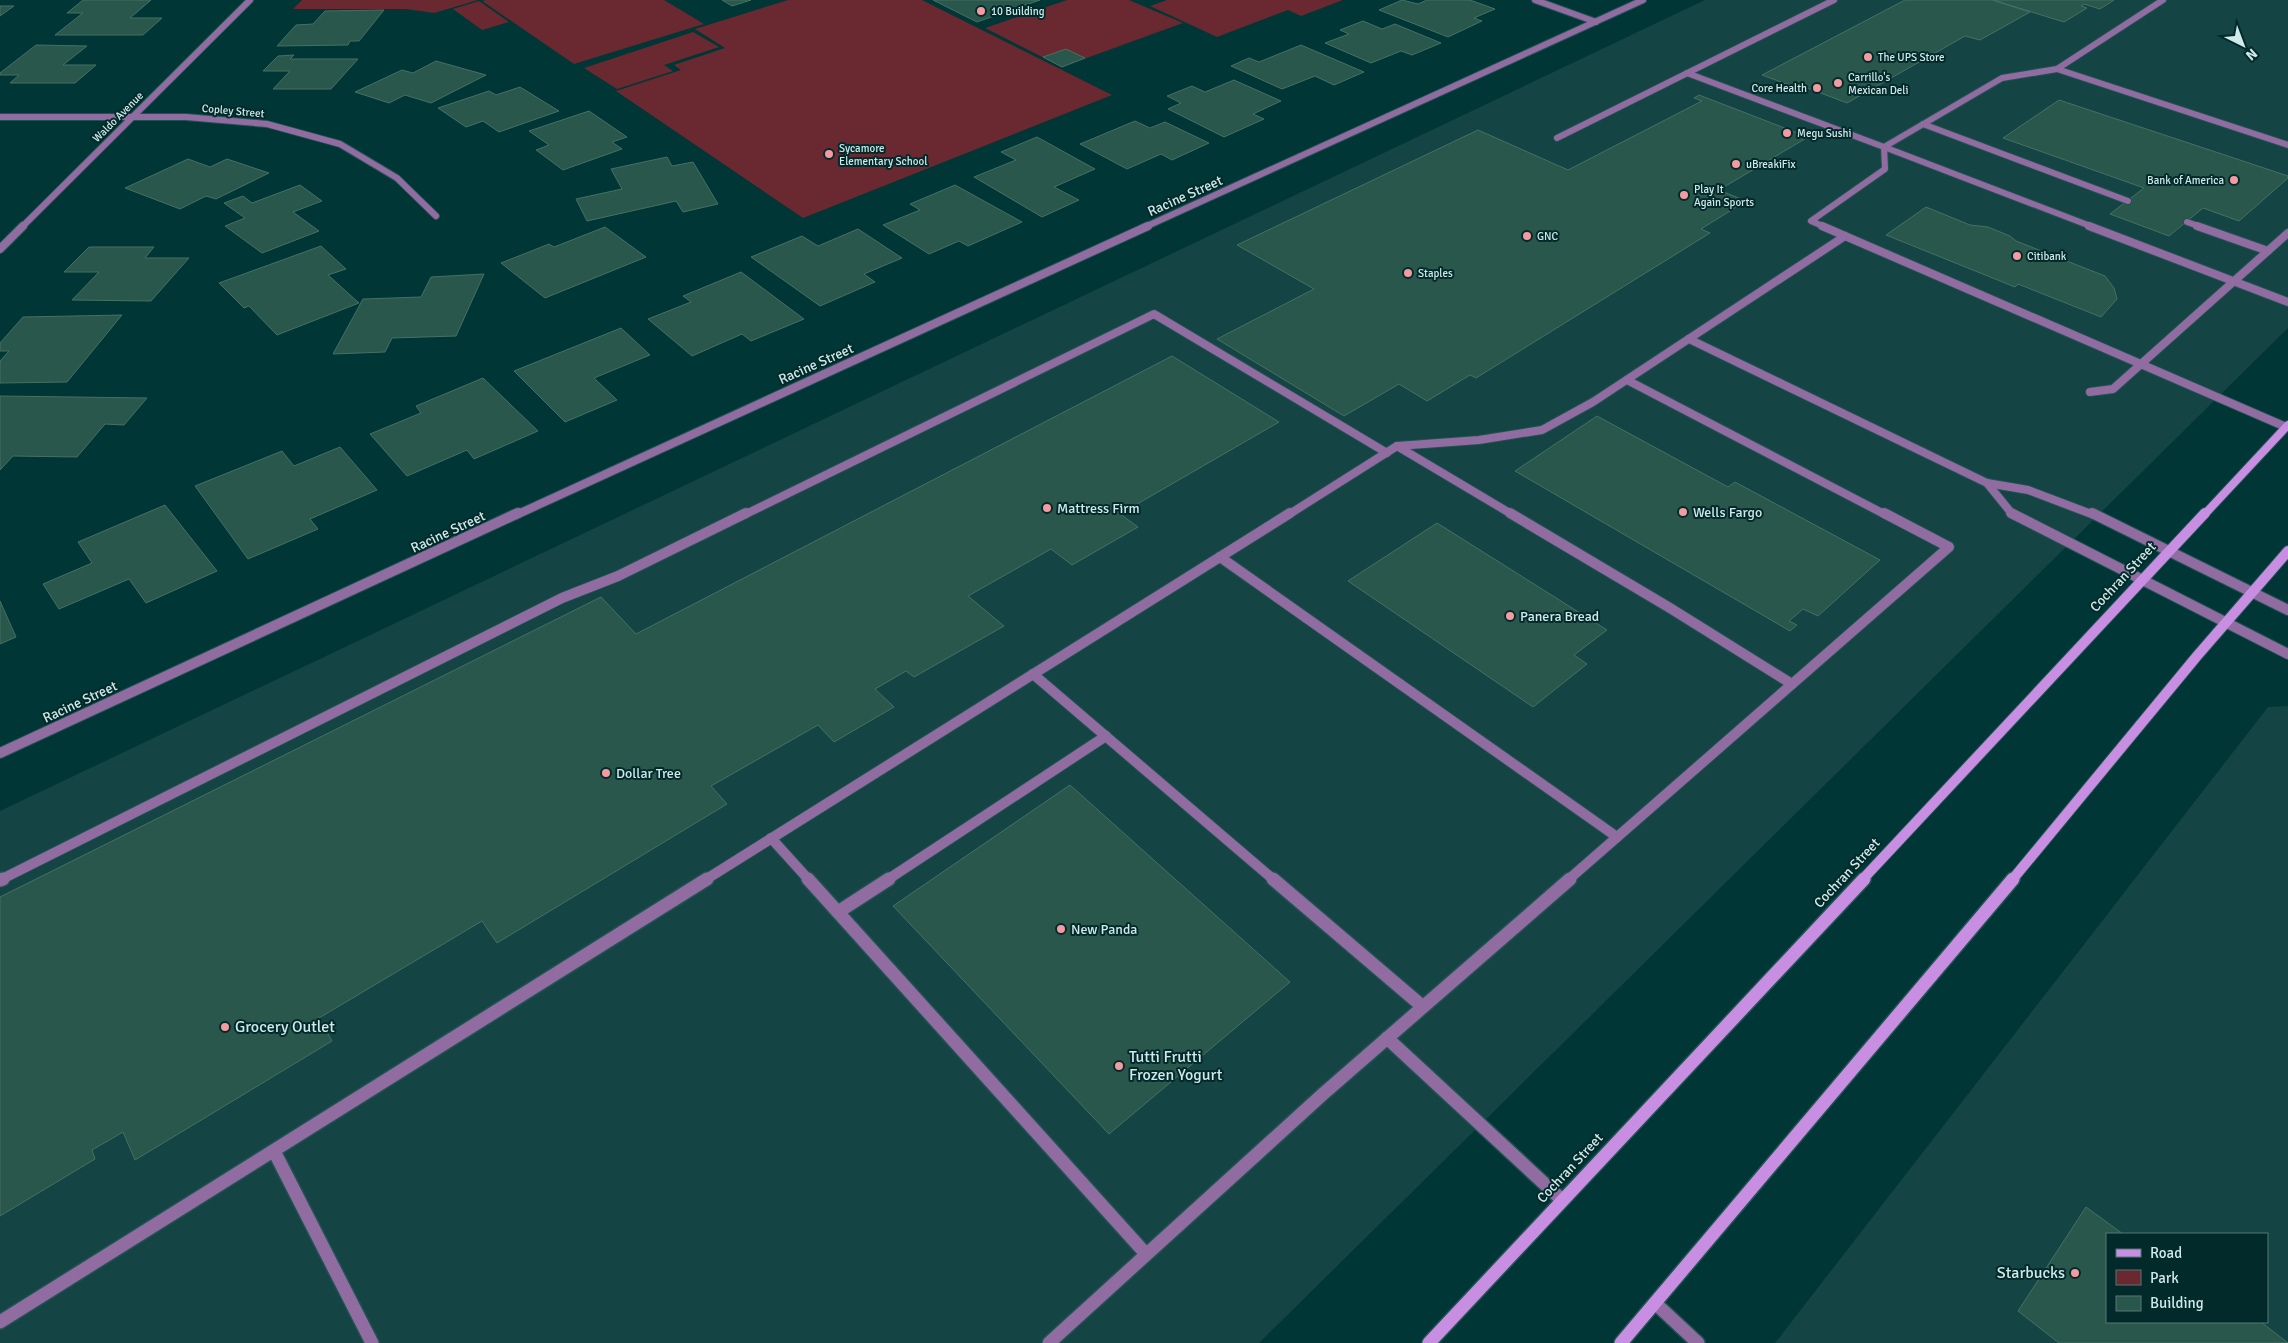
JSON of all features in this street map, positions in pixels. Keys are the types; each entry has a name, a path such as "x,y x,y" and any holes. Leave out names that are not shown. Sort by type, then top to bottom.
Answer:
{"main road":[{"name":"Cochran Street","path":"1430,1343 2287,426"},
{"path":"1621,1343 2251,592 2288,551"}],"street":[{"name":"Waldo Avenue","path":"0,249 250,0"},
{"path":"1535,0 1596,22"},
{"name":"Racine Street","path":"0,752 599,476 1643,0"},
{"path":"1557,138 1834,0"},
{"path":"1884,147 2002,78 2056,69 2163,0"},
{"path":"2056,69 2288,145"},
{"path":"1687,73 2288,302"},
{"name":"Copley Street","path":"0,117 132,116 268,124 340,144 397,178 436,216"},
{"path":"1923,124 2128,200"},
{"path":"1884,147 1885,170 1811,221 2287,426"},
{"path":"2186,222 2268,251"},
{"path":"2090,392 2113,389 2288,233"},
{"path":"0,1322 1397,446 1479,440 1542,430 1594,402 1845,236"},
{"path":"0,880 562,598 618,576 1154,314 1387,452"},
{"path":"1689,339 1987,483 2028,490 2087,511 2288,610"},
{"path":"1049,1343 1422,1006 1949,547 1627,380"},
{"path":"1397,446 1670,608 1792,684"},
{"path":"1987,483 2010,512 2288,654"},
{"path":"1220,558 1617,837"},
{"path":"1033,674 1422,1006"},
{"path":"838,912 1106,736"},
{"path":"771,838 1146,1254"},
{"path":"1387,1038 1562,1200"},
{"path":"274,1151 372,1343"},
{"path":"1656,1303 1698,1343"}],"shaded area":[{"path":"1705,0 2288,0 2288,328 1259,1343 0,1343 0,811"},
{"path":"2288,706 2288,1343 1775,1343 2268,707"}],"green space":[{"path":"302,0 478,0 434,13 406,9 293,9"},
{"path":"664,0 704,24 574,64 482,1"},
{"name":"Sycamore Elementary School","path":"788,0 922,0 1112,95 803,218 616,91 681,70 674,65 725,48 695,29"},
{"path":"1067,0 1129,0 1183,23 1062,67 985,28"},
{"path":"1167,0 1343,0 1301,16 1288,10 1217,37 1150,6"},
{"path":"479,1 509,22 482,30 453,9"},
{"path":"693,32 719,47 664,65 673,71 617,89 584,68"}],"building":[{"path":"83,0 151,0 130,18 162,18 143,35 55,35 83,13 67,13"},
{"path":"722,0 751,0 732,6"},
{"name":"10 Building","path":"933,0 1040,0 977,22"},
{"path":"1402,0 1418,4 1427,0 1470,0 1495,9 1474,18 1482,21 1448,37 1379,10"},
{"path":"1905,0 1992,0 2030,12 1980,40 1965,36 1847,103 1805,87 1800,89 1762,75"},
{"path":"1993,0 2114,0 2100,9 2084,4 2081,6 2087,8 2064,22"},
{"path":"0,6 14,6 0,16"},
{"path":"384,10 359,41 350,41 348,45 277,46 296,25 313,24 325,11"},
{"path":"1363,21 1382,29 1395,24 1441,43 1412,55 1401,51 1371,63 1325,43 1349,34 1340,30"},
{"path":"36,45 87,46 63,65 96,65 75,83 10,83 19,75 0,75 0,73"},
{"path":"1301,45 1364,72 1334,85 1315,76 1282,89 1231,66 1249,58 1259,62"},
{"path":"1066,49 1085,58 1062,67 1043,57"},
{"path":"294,55 290,59 358,59 331,89 273,89 290,71 263,71 278,56"},
{"path":"436,61 486,75 431,103 405,95 389,103 355,92 402,70 413,73"},
{"path":"1234,80 1281,101 1253,114 1264,119 1224,137 1168,109 1181,103 1167,96 1192,86 1205,92"},
{"path":"520,87 559,111 499,132 483,121 466,127 438,108 489,91 496,95"},
{"path":"1699,95 1808,137 1719,190 1746,201 1701,229 1710,233 1476,378 1470,375 1427,401 1399,384 1344,416 1217,339 1314,289 1237,245 1478,130 1568,170 1702,101 1694,98"},
{"path":"2059,100 2288,176 2288,178 2239,221 2203,208 2169,236 2110,214 2144,188 2003,138"},
{"path":"589,111 627,137 612,142 622,149 563,170 536,150 549,145 529,131"},
{"path":"1135,121 1150,128 1165,122 1209,143 1172,160 1161,154 1127,169 1080,144"},
{"path":"1037,137 1095,169 1054,187 1079,200 1042,217 974,177 1016,160 1001,152"},
{"path":"667,157 672,166 693,162 718,204 683,212 676,201 587,221 576,199 622,189 611,169"},
{"path":"188,159 210,167 227,159 269,173 216,199 206,196 180,209 125,188"},
{"path":"300,185 322,201 293,212 319,231 262,253 225,226 245,218 224,203 243,196 252,203"},
{"path":"955,185 1022,222 968,246 959,241 929,254 883,225 920,210 910,204"},
{"path":"1926,207 1970,225 1988,227 2010,236 2016,241 2105,276 2114,288 2117,299 2101,317 2018,284 2015,287 1886,235"},
{"path":"605,227 646,257 545,298 501,263 549,244 554,247"},
{"path":"858,229 902,258 864,274 875,282 820,306 751,257 802,236 818,246"},
{"path":"321,246 346,269 328,275 359,303 277,335 249,306 244,308 219,283"},
{"path":"89,247 154,247 145,258 189,258 151,301 72,300 99,272 64,272"},
{"path":"741,272 804,319 751,341 742,334 692,356 648,319 691,302 683,296"},
{"path":"484,274 456,336 392,338 385,352 333,354 363,299 421,297 431,277"},
{"path":"122,315 67,382 0,383 0,361 9,351 0,351 0,343 23,317"},
{"path":"621,328 650,355 594,378 617,400 565,422 514,371"},
{"path":"1172,356 1279,422 1120,514 1138,527 1072,565 1051,549 968,596 1004,626 914,677 906,671 875,689 894,707 834,742 818,725 711,786 727,804 497,943 482,921 319,1018 332,1041 135,1160 123,1132 92,1150 95,1159 0,1216 0,897 601,597 636,634"},
{"path":"483,378 538,431 474,459 467,450 407,476 370,434 421,413 416,406"},
{"path":"0,396 147,398 124,425 105,424 77,457 13,456 0,470"},
{"path":"1597,416 1728,487 1735,482 1880,560 1818,616 1803,609 1789,621 1797,625 1790,631 1515,471"},
{"path":"340,447 377,490 310,519 318,529 248,559 195,486 282,451 294,466"},
{"path":"165,505 217,571 146,603 129,579 59,609 43,584 92,563 78,542"},
{"path":"1437,523 1607,630 1574,655 1587,664 1533,707 1348,581"},
{"path":"0,601 16,637 0,644"},
{"path":"1070,785 1290,982 1109,1134 893,906"},
{"name":"Starbucks","path":"2086,1207 2122,1233 2106,1233 2106,1323 2262,1323 2288,1343 2059,1343 2018,1311"}],"place":[{"name":"10 Building","path":"981,11"},
{"name":"The UPS Store","path":"1868,57"},
{"name":"Carrillo's Mexican Deli","path":"1838,83"},
{"name":"Core Health","path":"1817,88"},
{"name":"Megu Sushi","path":"1787,133"},
{"name":"Sycamore Elementary School","path":"829,154"},
{"name":"uBreakiFix","path":"1736,164"},
{"name":"Bank of America","path":"2234,180"},
{"name":"Play It Again Sports","path":"1684,195"},
{"name":"GNC","path":"1527,236"},
{"name":"Citibank","path":"2017,256"},
{"name":"Staples","path":"1408,273"},
{"name":"Mattress Firm","path":"1047,508"},
{"name":"Wells Fargo","path":"1683,512"},
{"name":"Panera Bread","path":"1510,616"},
{"name":"Dollar Tree","path":"606,773"},
{"name":"New Panda","path":"1061,929"},
{"name":"Grocery Outlet","path":"225,1027"},
{"name":"Tutti Frutti Frozen Yogurt","path":"1119,1066"},
{"name":"Starbucks","path":"2075,1273"}]}
